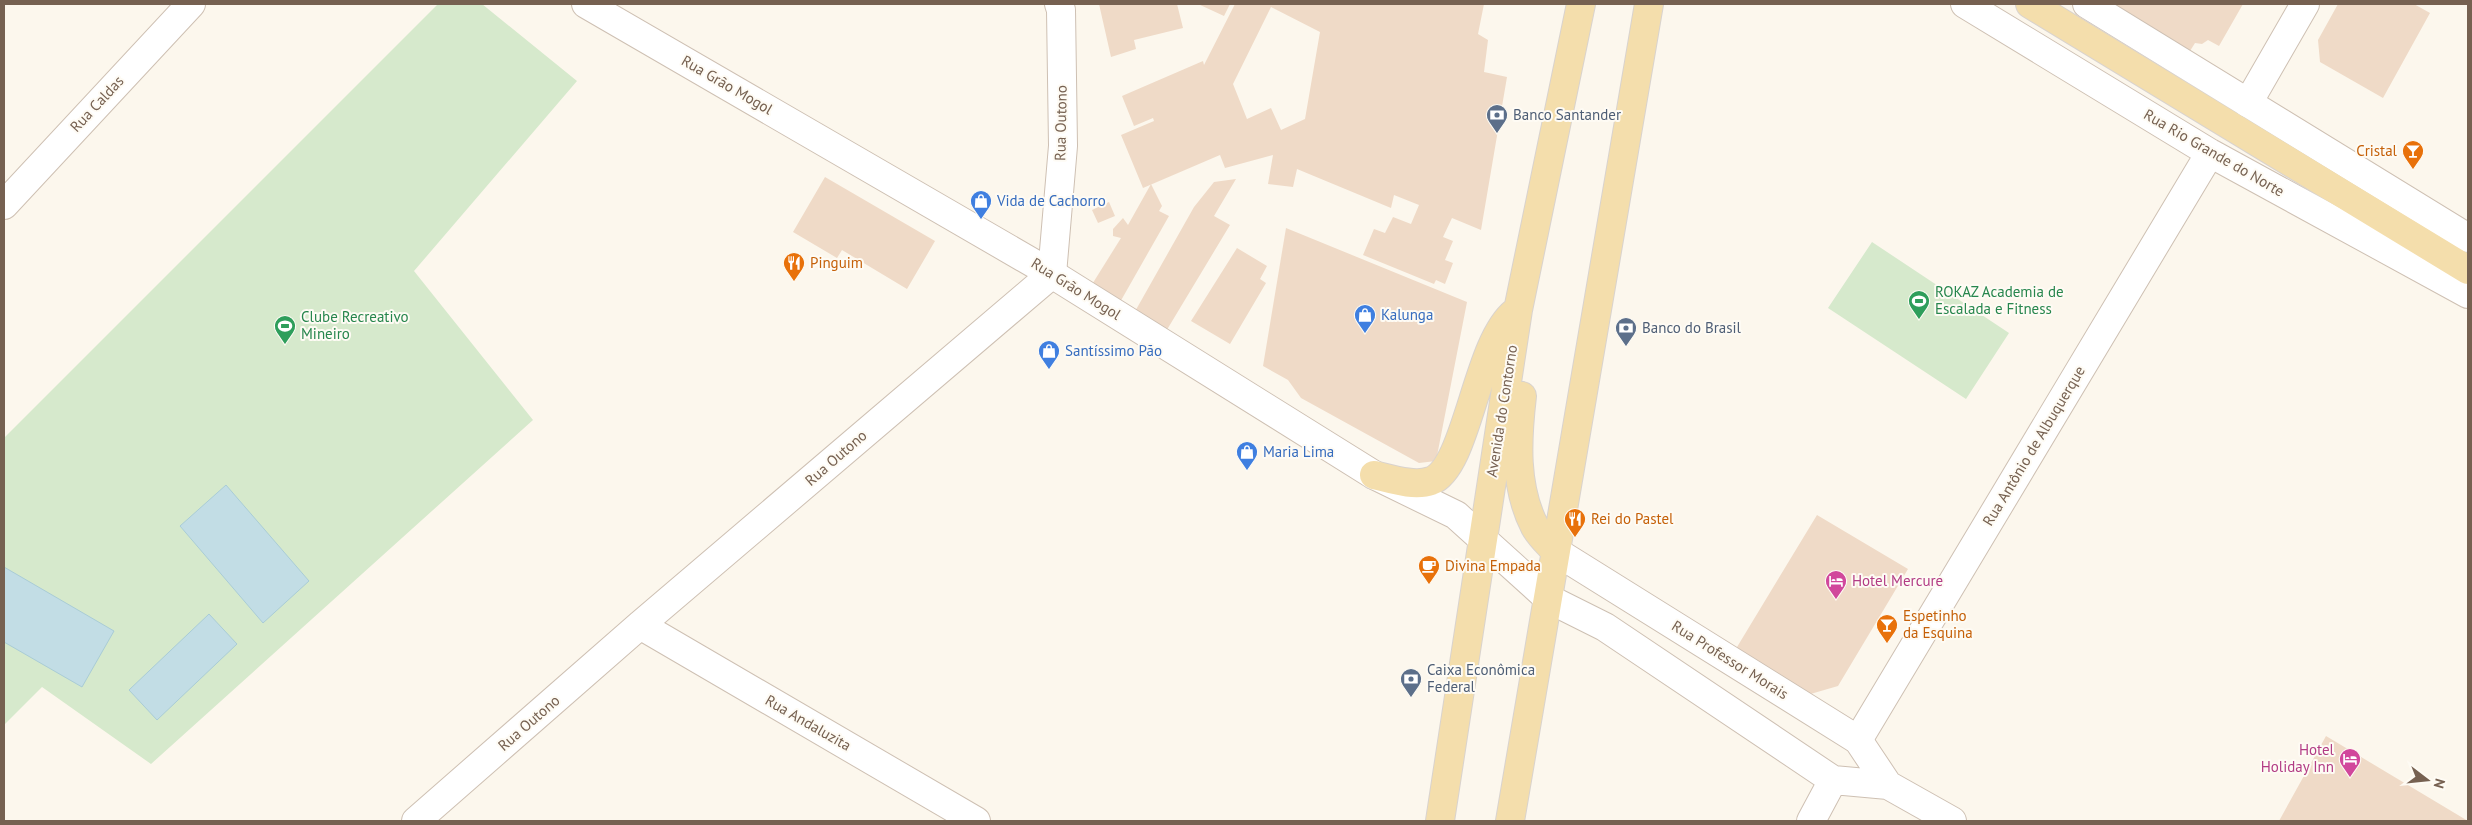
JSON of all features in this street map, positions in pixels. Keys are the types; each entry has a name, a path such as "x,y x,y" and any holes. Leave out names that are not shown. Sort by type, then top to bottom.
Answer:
{"main road":[{"name":"Avenida do Contorno","path":"1440,821 1485,539 1491,482 1518,310 1581,4"},
{"path":"1510,821 1649,4"},
{"path":"2030,4 2468,270"},
{"path":"1374,475 1417,483 1431,481 1440,476 1462,437 1485,365 1497,336 1510,316 1518,310"},
{"path":"1518,310 1524,373 1519,420 1518,463 1524,495 1536,528 1555,551"}],"street":[{"name":"Rua Caldas","path":"4,205 191,4"},
{"name":"Rua Grão Mogol","path":"586,4 1052,274 1374,475 1456,515 1485,539 1549,599"},
{"name":"Rua Outono","path":"416,821 640,626 1052,274 1063,146 1061,10 1059,4"},
{"name":"Rua Rio Grande do Norte","path":"1964,4 2210,153 2468,294"},
{"path":"2087,4 2468,238"},
{"path":"2248,103 2305,4"},
{"name":"Rua Antônio de Albuquerque","path":"1858,740 2210,153"},
{"name":"Rua Professor Morais","path":"1555,551 1858,740 1888,785"},
{"name":"Rua Professor Morais","path":"1549,599 1605,627 1833,780 1888,785 1952,821"},
{"name":"Rua Andaluzita","path":"640,626 976,821"},
{"path":"1811,821 1833,780"}],"green space":[{"name":"Clube Recreativo Mineiro","path":"438,4 482,4 577,81 414,271 533,420 151,764 42,687 4,725 4,438"},
{"name":"ROKAZ Academia de Escalada e Fitness","path":"1872,242 2009,333 1966,399 1828,308"}],"water":[{"path":"226,485 309,581 263,623 180,526"},
{"path":"4,567 114,631 82,687 4,642"},
{"path":"209,614 237,644 157,720 129,690"}],"building":[{"path":"1099,4 1177,4 1183,28 1134,40 1136,49 1111,57"},
{"path":"1198,4 1230,4 1224,16"},
{"path":"1235,4 1484,4 1478,34 1488,40 1484,72 1507,77 1481,230 1452,218 1443,237 1453,241 1445,260 1453,263 1445,284 1436,280 1434,284 1363,255 1374,229 1385,233 1393,217 1411,224 1419,205 1394,195 1391,208 1297,169 1293,187 1268,184 1273,155 1225,168 1220,155 1143,188 1121,135 1154,121 1153,118 1134,126 1122,96 1203,61 1204,65","holes":["1271,7 1320,32 1305,119 1281,130 1271,108 1247,119 1233,84"]},
{"path":"2109,4 2243,4 2219,46 2208,40 2202,44 2195,43 2190,51"},
{"path":"2338,4 2414,4 2430,13 2383,98 2320,62 2318,40"},
{"path":"825,177 935,241 907,289 842,250 837,258 793,232"},
{"path":"1236,179 1214,216 1230,225 1165,333 1133,315 1194,207 1214,182"},
{"path":"1151,184 1162,206 1159,211 1169,216 1115,311 1086,294 1121,238 1113,236 1113,229 1123,218 1128,225"},
{"path":"1109,202 1115,216 1098,223 1092,210"},
{"name":"Kalunga","path":"1286,228 1467,302 1436,461 1419,463 1301,398 1288,380 1263,366"},
{"path":"1237,248 1267,266 1260,279 1266,283 1230,344 1191,321"},
{"path":"1817,515 1908,569 1838,686 1807,695 1734,652"},
{"name":"Hotel Holiday Inn","path":"2326,736 2468,821 2279,821"}],"place":[{"name":"Banco Santander","path":"1497,134"},
{"name":"Cristal","path":"2413,170"},
{"name":"Vida de Cachorro","path":"981,220"},
{"name":"Pinguim","path":"794,282"},
{"name":"ROKAZ Academia de Escalada e Fitness","path":"1919,320"},
{"name":"Kalunga","path":"1365,334"},
{"name":"Clube Recreativo Mineiro","path":"285,345"},
{"name":"Banco do Brasil","path":"1626,347"},
{"name":"Santíssimo Pão","path":"1049,370"},
{"name":"Maria Lima","path":"1247,471"},
{"name":"Rei do Pastel","path":"1575,538"},
{"name":"Divina Empada","path":"1429,585"},
{"name":"Hotel Mercure","path":"1836,600"},
{"name":"Espetinho da Esquina","path":"1887,644"},
{"name":"Caixa Econômica Federal","path":"1411,698"},
{"name":"Hotel Holiday Inn","path":"2350,778"}]}
